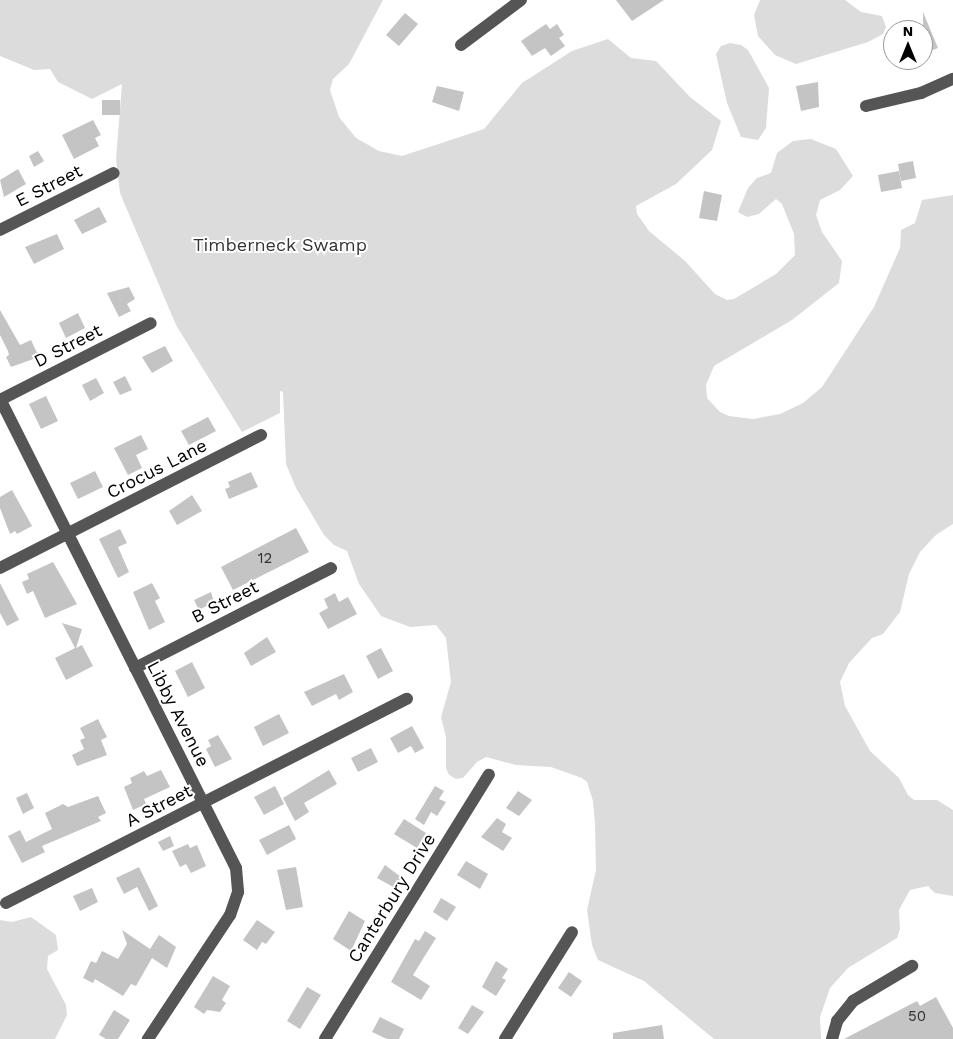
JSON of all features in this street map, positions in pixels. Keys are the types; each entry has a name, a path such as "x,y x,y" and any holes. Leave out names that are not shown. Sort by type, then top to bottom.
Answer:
{"street":[{"path":"461,45 522,0"},
{"path":"866,106 918,94 953,79"},
{"name":"E Street","path":"0,230 114,173"},
{"name":"D Street","path":"0,400 152,323"},
{"name":"Libby Avenue","path":"0,400 234,863 238,880 236,898 227,920 148,1039"},
{"name":"Crocus Lane","path":"0,568 261,435"},
{"name":"B Street","path":"135,668 332,568"},
{"name":"A Street","path":"6,903 407,699"},
{"name":"Canterbury Drive","path":"325,1039 489,775"},
{"path":"505,1039 572,932"},
{"path":"832,1039 837,1021 853,1001 912,966"}],"green space":[{"name":"Timberneck Swamp","path":"0,0 383,0 349,64 333,79 330,90 339,117 356,138 379,151 402,156 484,129 522,83 572,51 608,39 631,58 656,61 690,97 721,121 712,150 676,184 636,206 637,214 649,231 685,261 715,294 727,300 734,299 776,274 795,255 794,234 782,204 776,199 759,214 747,217 738,212 748,188 757,178 771,173 777,153 793,141 811,139 836,149 853,176 840,190 820,200 816,215 822,232 842,261 839,283 792,320 714,366 706,385 707,398 720,412 729,416 753,419 780,414 803,403 822,387 874,307 900,248 901,230 915,223 922,200 953,195 953,524 936,535 920,552 909,574 900,612 883,634 872,638 849,663 840,682 845,706 870,751 899,778 908,795 914,800 937,800 953,810 953,896 935,893 928,886 910,890 899,910 900,929 897,938 848,968 830,988 820,1017 821,1039 714,1039 644,981 598,960 592,945 587,910 596,870 593,801 587,782 582,778 551,767 516,765 486,757 477,762 463,778 456,779 449,775 446,768 446,737 441,717 451,682 446,638 436,625 410,627 381,616 359,584 347,551 334,545 324,535 296,488 286,464 283,392 280,391 280,413 242,432 176,325 120,193 116,159 122,84 92,99 58,82 50,69 34,70 0,56"},
{"path":"760,0 845,0 861,12 882,16 883,34 868,42 796,64 775,55 758,36 754,15"},
{"path":"730,43 741,45 748,50 769,88 766,128 758,140 741,137 727,103 716,54 721,46"},
{"path":"31,917 56,935 58,950 48,956 47,969 66,1005 67,1015 55,1039 0,1039 0,920 12,922"}],"building":[{"path":"616,0 664,0 632,21"},
{"path":"405,13 418,24 399,46 386,35"},
{"path":"546,24 550,29 557,24 564,35 559,38 565,46 551,56 545,48 532,56 521,41"},
{"path":"933,36 938,48 933,50"},
{"path":"818,82 819,107 801,111 796,86"},
{"path":"437,86 464,92 459,111 432,102"},
{"path":"102,100 120,100 120,115 102,115"},
{"path":"93,120 101,135 95,138 99,146 74,159 62,135"},
{"path":"38,151 44,161 34,167 29,156"},
{"path":"913,161 916,178 901,181 898,164"},
{"path":"18,169 26,184 4,197 0,180"},
{"path":"899,171 902,188 881,192 878,175"},
{"path":"704,191 722,195 717,221 699,218"},
{"path":"99,207 107,222 82,234 74,220"},
{"path":"57,234 64,249 34,264 25,247"},
{"path":"129,287 135,299 127,304 131,311 119,317 107,293"},
{"path":"0,310 20,345 31,340 39,357 11,367 6,357 9,355 8,351 0,335"},
{"path":"78,313 85,328 66,338 59,323"},
{"path":"165,346 173,361 152,373 142,357"},
{"path":"125,376 132,390 120,395 113,382"},
{"path":"96,378 104,393 90,401 82,385"},
{"path":"46,396 58,421 41,429 29,404"},
{"path":"208,417 216,431 189,445 181,431"},
{"path":"141,435 148,449 136,455 142,468 128,475 114,448"},
{"path":"95,471 103,487 78,499 70,483"},
{"path":"251,472 258,487 229,499 225,489 230,487 228,482"},
{"path":"12,490 32,526 17,534 15,531 10,534 0,508 0,497"},
{"path":"192,495 202,511 177,525 169,511"},
{"path":"296,528 309,552 233,590 221,567"},
{"path":"120,529 127,543 118,547 129,572 118,578 99,539"},
{"path":"53,562 77,604 45,618 33,591 27,594 22,582 29,579 27,574"},
{"path":"0,583 19,620 7,626 0,613"},
{"path":"152,583 160,598 155,601 165,622 149,630 133,592"},
{"path":"211,592 214,602 199,610 194,600"},
{"path":"335,593 339,602 348,597 357,614 328,629 319,613 328,608 324,599"},
{"path":"62,623 82,629 76,648 82,645 93,666 66,680 55,658 75,648"},
{"path":"267,637 276,652 251,666 244,653"},
{"path":"381,648 393,671 378,679 366,656"},
{"path":"192,662 205,688 188,697 175,671"},
{"path":"344,674 353,692 339,700 336,694 312,706 304,692"},
{"path":"279,714 289,733 263,746 254,727"},
{"path":"98,719 107,737 101,740 107,755 77,766 72,755 84,749 80,740 85,738 80,728"},
{"path":"412,726 424,748 415,753 411,746 398,753 390,738"},
{"path":"218,735 232,759 215,767 206,749 211,746 208,740"},
{"path":"371,748 378,762 358,772 351,758"},
{"path":"161,770 170,787 144,799 146,804 133,810 124,787 132,783 130,778 144,771 147,776"},
{"path":"329,770 337,784 304,803 309,812 295,821 283,798"},
{"path":"275,786 284,804 264,815 254,797"},
{"path":"435,786 444,791 439,799 446,802 437,816 431,812 424,825 415,819"},
{"path":"518,791 532,800 519,816 506,808"},
{"path":"27,793 34,808 23,814 16,798"},
{"path":"98,796 106,813 98,817 101,821 42,846 45,852 22,863 8,836 20,830 26,842 52,829 45,813 63,804 68,807"},
{"path":"497,818 506,824 502,832 512,838 503,851 481,837"},
{"path":"404,819 426,833 417,848 394,834"},
{"path":"289,825 296,839 267,855 259,840"},
{"path":"170,836 174,846 163,851 158,842"},
{"path":"188,844 190,848 197,845 206,866 191,873 186,864 180,867 172,851"},
{"path":"466,861 488,874 480,889 457,875"},
{"path":"385,865 401,877 395,888 377,878"},
{"path":"139,867 158,906 149,911 137,887 124,894 116,878"},
{"path":"296,867 303,907 286,910 277,870"},
{"path":"92,888 98,902 80,911 73,896"},
{"path":"441,898 456,907 447,921 433,912"},
{"path":"349,911 365,921 351,951 333,939"},
{"path":"257,920 275,932 266,944 262,942 257,950 243,940"},
{"path":"122,930 150,949 159,935 176,947 167,968 152,958 136,986 131,984 123,996 95,979 93,983 83,978 91,961 96,963 102,951 118,959 127,944"},
{"path":"425,931 436,938 413,975 430,986 421,1000 391,982 415,939 419,941"},
{"path":"496,961 508,969 502,978 506,980 496,996 482,987"},
{"path":"569,972 582,981 571,997 558,988"},
{"path":"213,976 230,986 222,1000 226,1003 220,1012 207,1010 204,1014 194,1007"},
{"path":"307,987 321,995 300,1029 287,1021"},
{"path":"936,997 953,1028 953,1039 844,1039 917,1001 920,1006"},
{"path":"472,1005 484,1012 468,1034 458,1028"},
{"path":"114,1010 130,1020 118,1039 106,1039 99,1035"},
{"path":"380,1017 404,1029 399,1039 387,1039 372,1032"},
{"path":"662,1025 664,1039 613,1039 613,1033"}]}
